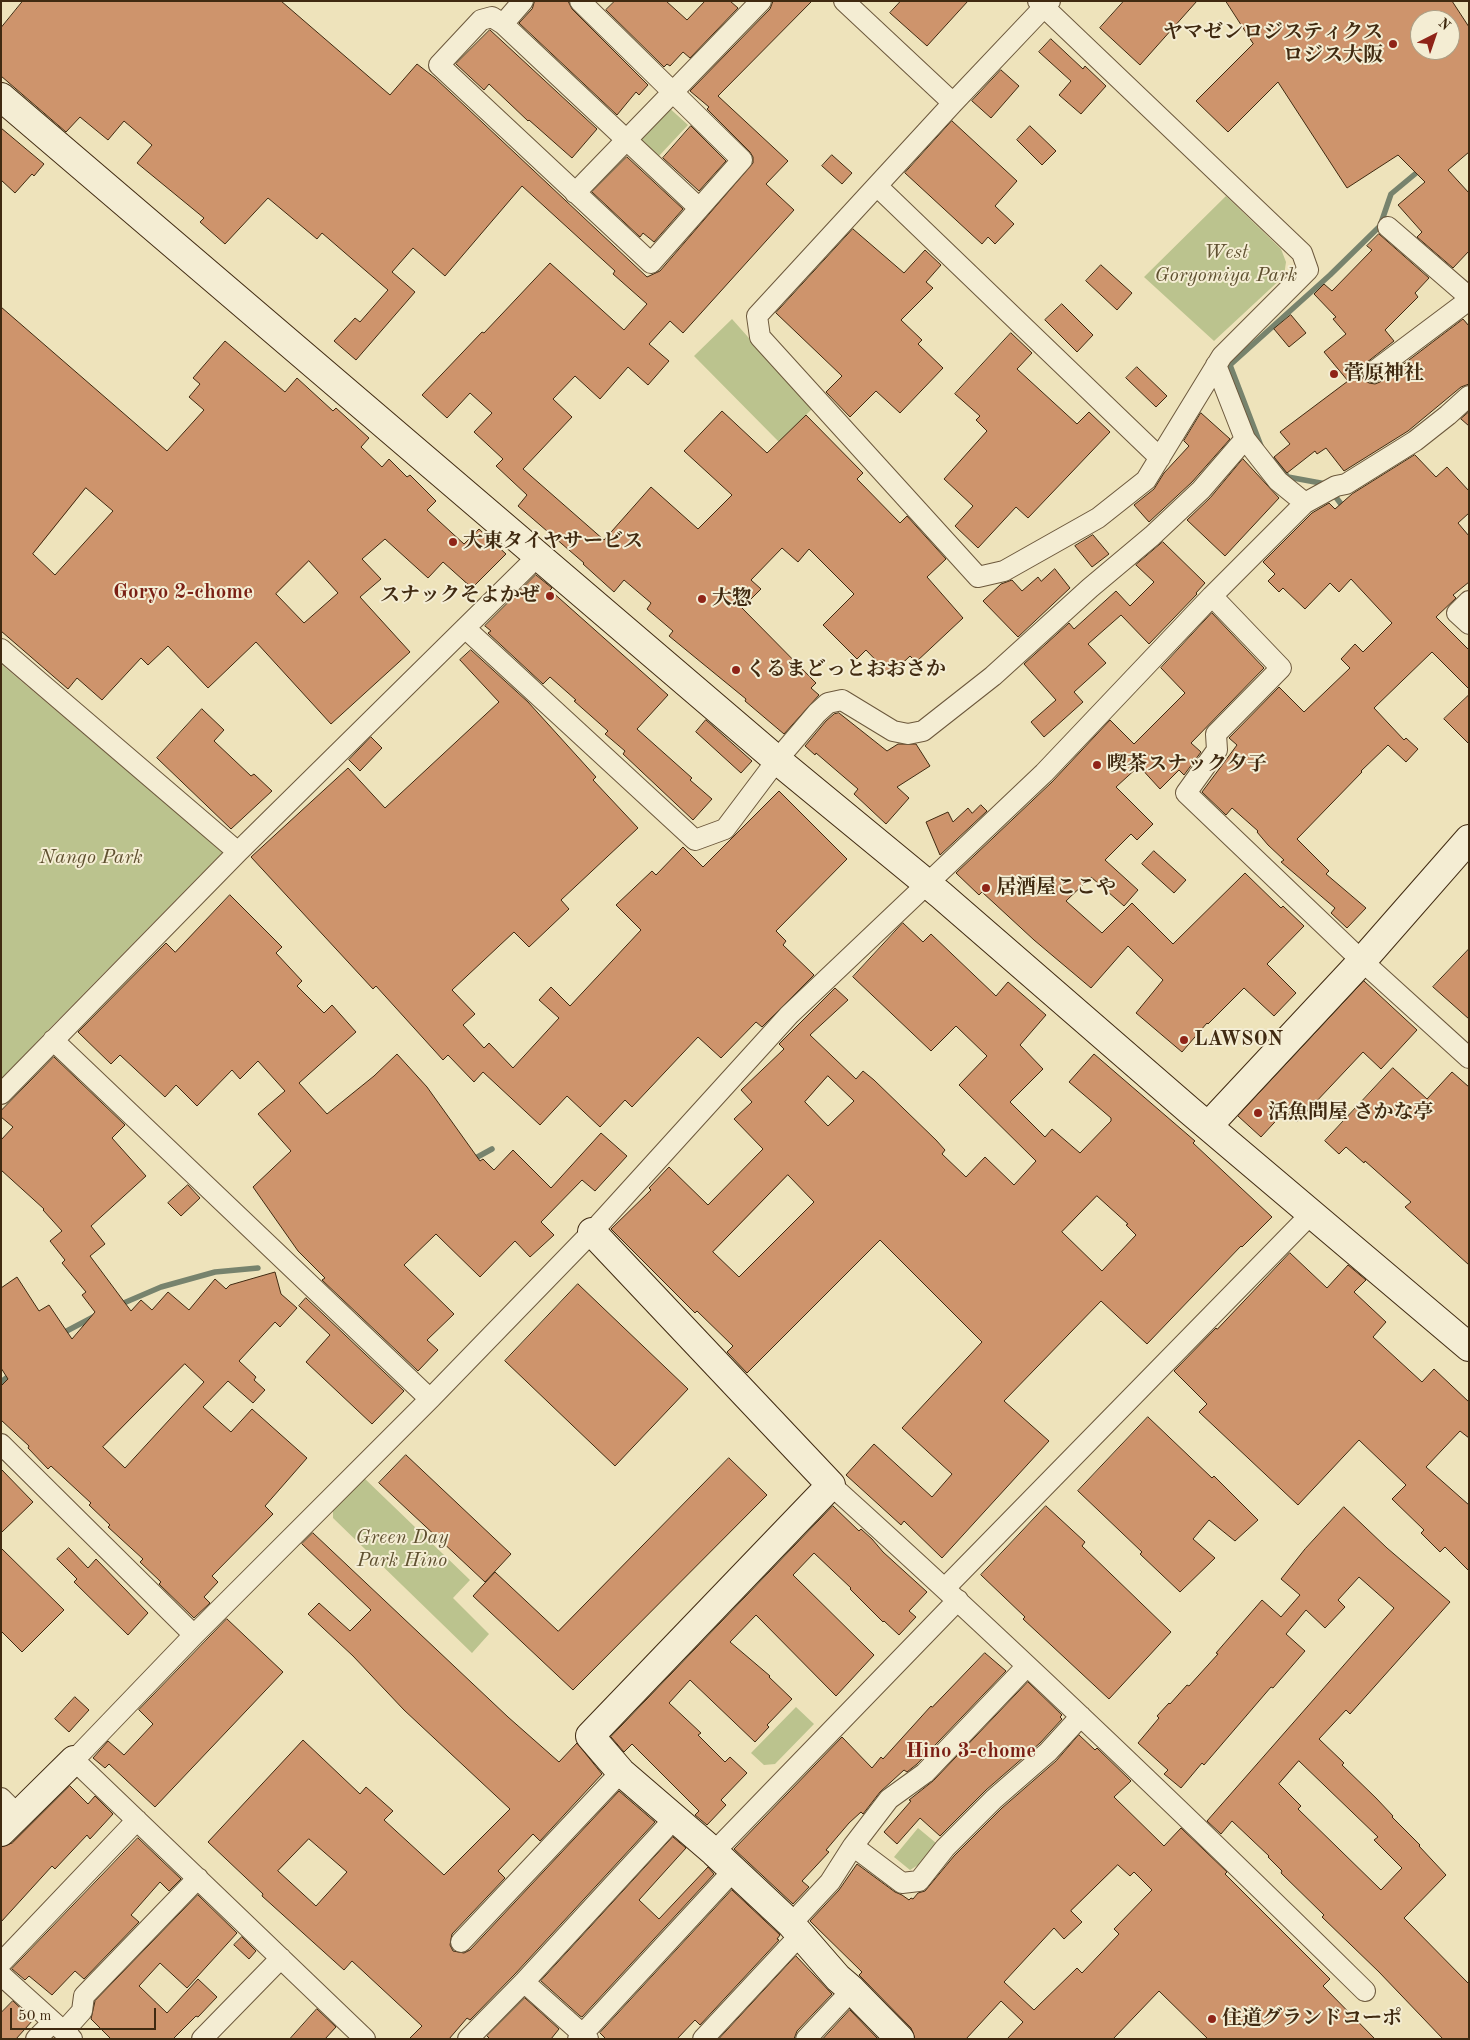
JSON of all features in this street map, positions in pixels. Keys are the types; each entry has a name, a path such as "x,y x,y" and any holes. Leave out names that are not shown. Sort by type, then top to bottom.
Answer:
{"street":[{"path":"502,24 523,1"},
{"path":"580,1 674,91 742,160 651,263 439,65 481,20 492,17 502,24 699,208"},
{"path":"576,192 761,1"},
{"path":"844,1 953,103"},
{"path":"1044,3 1302,253 1308,270 1222,356 1146,480 1098,518 1004,571 978,577 760,337 757,316 1044,3"},
{"path":"1,97 777,760 928,884 1208,1126 1469,1347"},
{"path":"877,186 1160,458"},
{"path":"1373,372 1469,298 1388,227"},
{"path":"1216,365 1245,439 1278,481 1306,503"},
{"path":"7,1815 74,1760 194,1635 592,1232 789,1015 1047,769 1212,596 1306,503 1331,489 1346,484 1415,441 1469,396"},
{"path":"465,628 695,840 725,829 777,760 828,703 842,700 894,731 908,734 923,731 993,676 1090,588 1152,536 1201,490 1245,439"},
{"path":"1,1094 238,852 538,556"},
{"path":"1212,596 1281,668 1216,734 1217,750 1186,793 1362,961 1469,1058"},
{"path":"1469,601 1457,612 1469,624"},
{"path":"1,649 238,852"},
{"path":"1208,1126 1362,961 1469,839"},
{"path":"53,1040 430,1398"},
{"path":"714,1852 952,1594 1311,1214"},
{"path":"592,1232 831,1485 952,1594 1149,1780 1365,1991"},
{"path":"1,1444 194,1635"},
{"path":"831,1485 590,1736 621,1772 714,1852 795,1929 838,1978 899,2038"},
{"path":"703,2039 795,1929 830,1882 853,1846 889,1799 924,1773 1027,1666"},
{"path":"853,1846 902,1883 918,1881 945,1848 994,1798 1048,1752 1081,1716"},
{"path":"74,1760 281,1958 359,2037"},
{"path":"461,1942 621,1772"},
{"path":"468,2039 524,1982 674,1819"},
{"path":"1,1963 137,1820"},
{"path":"524,1982 583,2037 733,1871"},
{"path":"36,2039 63,2031 82,2011 84,1996 198,1878"},
{"path":"202,2039 281,1958"},
{"path":"1,1975 63,2031"},
{"path":"806,2039 852,1990"}],"green space":[{"path":"666,105 688,125 658,157 636,138"},
{"name":"West Goryomiya Park","path":"1226,196 1281,249 1286,262 1284,276 1214,341 1144,277"},
{"path":"732,319 812,409 779,442 694,356"},
{"name":"Nango Park","path":"1,664 223,852 1,1080"},
{"name":"Green Day Park Hino","path":"362,1476 470,1580 453,1598 489,1634 472,1653 333,1518 333,1505"},
{"path":"796,1707 814,1724 775,1764 764,1765 751,1753"},
{"path":"918,1828 936,1843 918,1865 910,1870 894,1857"}],"building":[{"path":"23,1 281,1 390,95 417,64 435,78 647,277 660,271 753,163 753,157 750,152 707,109 709,107 690,91 770,9 773,1 812,1 718,96 788,161 766,184 794,210 683,333 670,321 649,344 669,361 648,385 628,367 600,399 575,376 553,399 572,417 523,469 604,540 651,487 698,529 732,495 684,451 722,411 767,453 806,415 863,473 857,479 900,523 907,516 946,559 927,577 963,618 916,662 910,656 890,675 866,650 857,659 823,625 854,594 809,549 798,562 782,548 751,580 761,589 742,608 816,683 811,688 819,695 784,734 745,701 746,699 669,636 673,631 647,609 651,603 624,580 614,592 584,563 518,506 527,495 496,466 503,459 474,432 492,413 470,393 447,418 422,395 550,263 624,330 647,304 613,274 615,271 522,186 445,276 413,248 392,272 415,292 356,360 334,341 355,318 360,322 388,290 322,233 317,239 268,198 225,244 200,222 204,218 137,163 152,145 124,121 108,140 80,117 66,132 1,76 1,28"},
{"path":"535,1 568,1 572,9 648,85 639,95 636,92 617,115 519,23 532,9"},
{"path":"615,1 666,1 687,20 705,1 730,1 738,8 690,58 683,52 670,66 667,64 664,67 606,10"},
{"path":"901,1 968,1 927,46 890,13"},
{"path":"1124,1 1197,1 1140,65 1100,28"},
{"path":"1226,1 1452,1 1458,10 1410,10 1410,60 1460,60 1460,13 1469,27 1469,152 1448,170 1469,193 1469,251 1453,268 1417,237 1422,232 1398,205 1425,182 1398,155 1347,188 1278,82 1228,132 1196,101 1253,44"},
{"path":"490,30 597,129 572,158 528,121 489,84 484,90 456,64"},
{"path":"1051,39 1083,69 1085,66 1106,86 1081,114 1059,95 1071,81 1039,52"},
{"path":"1001,70 1019,86 991,118 972,101"},
{"path":"952,121 1017,181 995,206 1014,224 995,244 988,237 982,244 905,173"},
{"path":"691,126 726,161 699,191 663,158"},
{"path":"1030,126 1056,151 1042,165 1017,140"},
{"path":"1,128 44,164 15,193 1,180"},
{"path":"832,155 852,173 842,184 822,166"},
{"path":"627,157 683,209 654,242 643,233 640,237 592,192"},
{"path":"853,229 904,273 925,250 941,265 926,282 933,288 901,320 922,340 918,344 943,368 900,413 876,391 850,417 826,392 842,376 776,313"},
{"path":"1379,234 1429,278 1415,293 1418,297 1385,330 1394,341 1366,363 1361,373 1363,379 1369,383 1375,384 1380,382 1463,319 1469,326 1469,384 1461,387 1408,431 1344,471 1326,448 1317,454 1315,451 1287,473 1274,457 1290,444 1280,432 1348,381 1324,352 1346,334 1333,319 1336,317 1314,294 1324,284 1332,291 1372,250 1367,246"},
{"path":"1101,265 1132,293 1117,310 1086,281"},
{"path":"1062,304 1093,335 1077,352 1045,320"},
{"path":"1,307 167,451 204,410 189,397 200,384 193,378 225,341 285,392 297,378 333,411 336,408 369,438 361,447 382,467 389,459 407,477 410,475 436,501 427,510 464,544 479,529 506,554 472,588 443,562 428,578 385,539 362,559 381,579 360,597 410,652 331,724 256,642 208,688 168,646 148,665 141,658 102,700 77,678 68,689 1,631","holes":["86,488 113,511 55,575 33,554","309,561 338,593 304,623 276,594"]},
{"path":"1291,315 1306,333 1289,347 1274,329"},
{"path":"1011,333 1032,353 1017,369 1077,424 1089,412 1110,432 1028,518 1016,507 978,548 955,526 973,506 944,479 987,431 976,420 980,416 955,394"},
{"path":"1137,367 1167,396 1156,407 1126,378"},
{"path":"1469,412 1469,426 1461,419"},
{"path":"1201,413 1230,439 1192,482 1149,522 1134,505 1154,489 1164,473 1189,446 1184,441"},
{"path":"1415,455 1436,477 1447,467 1469,491 1469,513 1458,523 1469,536 1469,582 1453,595 1456,598 1436,617 1469,650 1469,689 1432,652 1374,708 1404,740 1406,738 1418,749 1406,762 1388,745 1297,839 1329,871 1326,874 1366,908 1347,928 1331,913 1335,908 1281,862 1284,860 1268,845 1258,831 1232,808 1226,815 1202,792 1237,745 1229,738 1279,687 1304,712 1350,668 1341,659 1355,644 1363,652 1392,623 1351,579 1339,592 1330,583 1305,609 1283,588 1279,592 1268,581 1275,574 1263,562 1312,513 1329,503 1335,509 1352,494"},
{"path":"1243,459 1279,498 1225,556 1187,520 1210,498"},
{"path":"1093,535 1109,554 1092,567 1075,546"},
{"path":"1163,542 1205,583 1197,594 1149,644 1121,615 1088,644 1106,663 1074,692 1083,702 1044,737 1031,722 1056,700 1024,664 1069,623 1074,629 1116,591 1130,606 1154,582 1136,565"},
{"path":"1055,569 1070,588 1018,637 983,601 1001,584 1012,580 1022,591 1038,577 1041,581"},
{"path":"536,575 552,588 550,590 668,695 637,729 692,778 690,780 712,799 693,820 623,754 625,751 605,734 608,731 574,701 576,700 550,677 543,684 488,633 491,631 485,626"},
{"path":"1212,613 1264,668 1191,743 1201,752 1184,775 1179,770 1160,789 1139,766 1116,787 1153,824 1137,840 1131,834 1105,860 1138,890 1124,906 1091,877 1066,901 1102,933 1132,903 1173,944 1245,873 1281,908 1283,906 1304,926 1267,964 1296,993 1274,1016 1244,988 1207,1023 1182,1052 1136,1013 1163,980 1128,946 1091,988 1034,940 982,892 979,895 956,873 1052,782 1110,720 1134,744 1185,693 1161,668"},
{"path":"471,650 528,702 596,777 593,780 638,828 561,900 569,909 529,947 514,932 452,990 475,1014 463,1025 484,1048 489,1043 513,1068 559,1018 539,1000 551,987 570,1006 641,930 616,905 652,871 656,875 683,847 703,867 779,791 847,859 776,931 786,941 783,945 814,975 762,1027 756,1022 721,1058 698,1037 632,1107 625,1100 600,1127 567,1096 540,1125 483,1072 474,1082 448,1055 443,1060 376,986 373,989 251,857 348,768 385,808 499,702 460,660"},
{"path":"1469,695 1469,744 1444,719"},
{"path":"202,709 224,730 214,741 251,776 254,774 272,791 231,829 157,758"},
{"path":"839,713 887,751 898,744 916,744 930,766 897,787 909,798 886,824 854,794 858,789 805,746 826,721 834,714"},
{"path":"706,720 752,761 741,773 696,732"},
{"path":"371,737 382,748 360,771 349,760"},
{"path":"981,805 987,811 940,855 926,822 948,812 953,822 968,808 972,813"},
{"path":"1154,851 1186,880 1174,893 1142,864"},
{"path":"230,895 282,947 276,953 302,981 297,986 324,1013 332,1005 356,1032 299,1083 327,1114 374,1076 397,1054 427,1087 480,1161 483,1159 494,1170 513,1150 551,1188 601,1133 627,1156 595,1191 582,1180 541,1222 554,1235 530,1257 515,1241 480,1277 436,1234 404,1265 454,1314 427,1340 438,1350 418,1371 322,1280 325,1278 298,1251 253,1187 291,1151 258,1114 285,1091 258,1061 240,1079 232,1070 197,1106 176,1085 165,1097 120,1055 111,1064 78,1032 166,943 175,952"},
{"path":"903,923 923,942 931,934 996,996 1008,982 1046,1015 1020,1045 1043,1069 1010,1102 1045,1137 1052,1129 1080,1153 1111,1121 1111,1118 1069,1082 1094,1054 1195,1141 1193,1143 1272,1217 1241,1246 1147,1344 1101,1301 1004,1401 1049,1441 942,1558 904,1521 901,1525 846,1475 874,1444 932,1497 952,1474 902,1428 982,1342 880,1240 747,1373 727,1352 733,1346 697,1311 695,1313 611,1229 651,1190 649,1188 669,1167 708,1205 763,1149 734,1119 752,1102 741,1090 784,1049 779,1044 835,988 848,1000 810,1035 856,1079 863,1071 874,1080 936,1140 945,1150 942,1154 966,1177 985,1157 1014,1185 1036,1161 959,1085 987,1056 956,1026 931,1051 853,977","holes":["828,1076 854,1101 828,1126 805,1102","788,1175 814,1202 739,1277 713,1252","1097,1196 1128,1224 1126,1225 1136,1235 1102,1271 1062,1232"]},
{"path":"1469,949 1469,1019 1433,987"},
{"path":"1364,981 1417,1030 1381,1069 1363,1052 1297,1122 1285,1111 1261,1137 1238,1116"},
{"path":"54,1057 125,1125 112,1138 146,1176 91,1226 105,1244 90,1256 131,1311 141,1300 152,1310 168,1292 189,1310 215,1279 226,1289 230,1285 275,1272 281,1294 297,1308 280,1327 275,1322 239,1361 256,1377 254,1380 265,1390 253,1403 228,1381 203,1407 231,1432 252,1409 307,1458 265,1506 273,1514 212,1576 218,1582 204,1597 210,1603 194,1618 159,1584 161,1582 140,1562 143,1559 108,1527 110,1525 89,1505 91,1503 51,1466 48,1469 28,1448 29,1446 1,1420 1,1386 8,1379 1,1368 1,1288 17,1277 39,1311 49,1305 72,1339 95,1312 82,1295 86,1292 62,1263 65,1260 50,1241 62,1231 44,1209 1,1170 1,1140 13,1127 1,1117 1,1111","holes":["185,1364 204,1382 125,1468 103,1447"]},
{"path":"1393,1068 1427,1099 1452,1072 1469,1087 1469,1265 1405,1207 1411,1202 1365,1161 1364,1163 1346,1147 1339,1154 1325,1141"},
{"path":"188,1185 200,1198 181,1216 168,1203"},
{"path":"1290,1253 1327,1288 1348,1265 1366,1280 1354,1292 1386,1322 1373,1337 1422,1382 1434,1369 1469,1402 1469,1438 1460,1431 1426,1467 1469,1505 1469,1571 1445,1547 1440,1552 1421,1533 1424,1530 1392,1499 1406,1485 1359,1440 1298,1505 1199,1412 1207,1404 1174,1371"},
{"path":"578,1284 688,1389 615,1466 505,1361"},
{"path":"306,1298 404,1391 372,1424 306,1362 330,1335 299,1306"},
{"path":"1148,1417 1212,1478 1214,1476 1258,1520 1235,1541 1209,1520 1193,1539 1215,1558 1180,1592 1140,1554 1142,1552 1078,1491"},
{"path":"406,1455 511,1554 485,1582 379,1483"},
{"path":"729,1458 767,1495 573,1690 473,1596 495,1572 558,1631"},
{"path":"1,1469 33,1502 1,1533"},
{"path":"833,1506 859,1531 861,1529 872,1539 883,1552 927,1592 909,1611 916,1617 899,1635 883,1622 814,1553 793,1575 874,1655 836,1696 756,1615 730,1642 770,1676 792,1699 767,1725 769,1727 755,1742 690,1680 669,1703 701,1733 698,1735 725,1762 730,1757 747,1773 721,1800 726,1805 707,1825 695,1815 699,1811 632,1744 624,1752 611,1737"},
{"path":"1046,1506 1085,1542 1082,1546 1171,1632 1109,1699 1023,1619 1025,1617 981,1575"},
{"path":"1344,1507 1387,1548 1450,1602 1350,1714 1346,1710 1319,1739 1344,1763 1342,1765 1376,1798 1446,1875 1404,1918 1469,1984 1469,2039 1443,2039 1379,1972 1322,1917 1324,1915 1281,1873 1282,1871 1269,1856 1232,1821 1221,1834 1207,1821 1394,1608 1359,1577 1338,1600 1345,1607 1325,1628 1306,1610 1286,1634 1305,1651 1273,1688 1271,1687 1204,1765 1202,1763 1181,1788 1164,1774 1168,1770 1138,1743 1159,1718 1157,1716 1187,1685 1189,1686 1218,1654 1216,1653 1262,1600 1281,1617 1300,1595 1281,1579 1305,1549","holes":["1299,1761 1378,1837 1374,1840 1402,1868 1381,1890 1298,1809 1301,1806 1279,1784"]},
{"path":"313,1533 508,1717 559,1762 577,1743 602,1774 540,1841 533,1834 498,1871 505,1878 452,1934 450,1945 453,1951 464,1953 470,1950 619,1791 655,1822 515,1974 470,2020 467,2018 449,2039 409,2039 422,2026 352,1961 344,1970 262,1896 263,1894 208,1842 303,1740 360,1794 366,1787 393,1811 384,1820 444,1875 510,1809 404,1710 353,1656 308,1614 319,1603 350,1631 371,1610 302,1544","holes":["309,1839 347,1872 316,1906 278,1871"]},
{"path":"1,1548 64,1610 22,1652 1,1631"},
{"path":"69,1548 88,1568 96,1559 148,1613 128,1635 74,1582 77,1579 57,1559"},
{"path":"227,1619 283,1672 155,1807 109,1764 105,1768 93,1758 108,1741 124,1755 153,1724 139,1710"},
{"path":"985,1653 1006,1671 917,1764 907,1772 904,1770 880,1792 863,1814 861,1812 849,1823 826,1850 829,1852 802,1881 809,1887 793,1904 734,1849 842,1737 872,1768 881,1757 883,1759 931,1706"},
{"path":"1028,1682 1062,1715 1060,1717 1062,1719 1040,1743 986,1790 940,1836 920,1818 897,1844 884,1832 911,1801 909,1800 933,1781"},
{"path":"75,1697 89,1710 69,1732 55,1719"},
{"path":"1079,1735 1095,1750 1097,1748 1131,1781 1114,1797 1164,1846 1181,1828 1227,1872 1225,1874 1330,1979 1323,1986 1375,2039 1208,2039 1159,1991 1113,2039 1007,2039 1023,2022 1001,2001 966,2039 915,2039 911,2028 859,1975 862,1972 810,1921 839,1890 857,1864 895,1892 909,1900 913,1899 918,1893 925,1891 954,1856 1002,1808 1056,1761","holes":["1118,1865 1130,1876 1134,1872 1152,1890 1114,1929 1119,1934 1082,1973 1077,1968 1034,2010 1004,1982 1054,1928 1064,1939 1082,1922 1071,1911"]},
{"path":"70,1786 88,1804 95,1796 113,1814 90,1839 87,1835 55,1869 52,1866 1,1922 1,1847 12,1843"},
{"path":"673,1837 686,1848 639,1900 659,1919 708,1867 714,1874 582,2017 580,2016 541,1981"},
{"path":"138,1838 181,1879 169,1891 160,1882 131,1915 139,1922 84,1979 75,1971 52,1995 29,1976 25,1980 12,1969"},
{"path":"732,1890 780,1935 777,1939 779,1940 700,2025 695,2020 677,2039 606,2039 600,2033"},
{"path":"198,1895 237,1933 187,1988 160,1963 139,1986 167,2013 198,1979 217,1997 173,2039 111,2039 91,2019 95,2001"},
{"path":"242,1937 256,1951 249,1959 234,1945"},
{"path":"796,1956 832,1994 797,2031 794,2039 719,2039"},
{"path":"525,1998 559,2029 551,2039 490,2039 487,2036"},
{"path":"13,2001 33,2020 16,2039 1,2039 1,2013"},
{"path":"317,2009 336,2027 325,2039 290,2039"},
{"path":"850,2010 878,2039 823,2039"}],"waterway":[{"path":"1261,446 1230,365 1330,275 1380,226 1391,194 1421,169"},
{"path":"1274,460 1288,477 1326,484"},
{"path":"1332,492 1344,508"},
{"path":"472,1160 492,1149"},
{"path":"119,1305 161,1287 215,1272 258,1268"},
{"path":"61,1334 97,1315"},
{"path":"1,1382 13,1373"}],"place":[{"name":"ヤマゼンロジスティクス ロジス大阪","path":"1393,44"},
{"name":"菅原神社","path":"1334,374"},
{"name":"大東タイヤサービス","path":"453,542"},
{"name":"スナックそよかぜ","path":"550,596"},
{"name":"大惣","path":"702,599"},
{"name":"くるまどっとおおさか","path":"736,670"},
{"name":"喫茶スナック夕子","path":"1097,765"},
{"name":"居酒屋ここや","path":"986,888"},
{"name":"LAWSON","path":"1184,1040"},
{"name":"活魚問屋 さかな亭","path":"1258,1113"},
{"name":"住道グランドコーポ","path":"1212,2019"}],"district":[{"name":"Goryo 2-chome","path":"183,592"},
{"name":"Hino 3-chome","path":"971,1751"}]}
